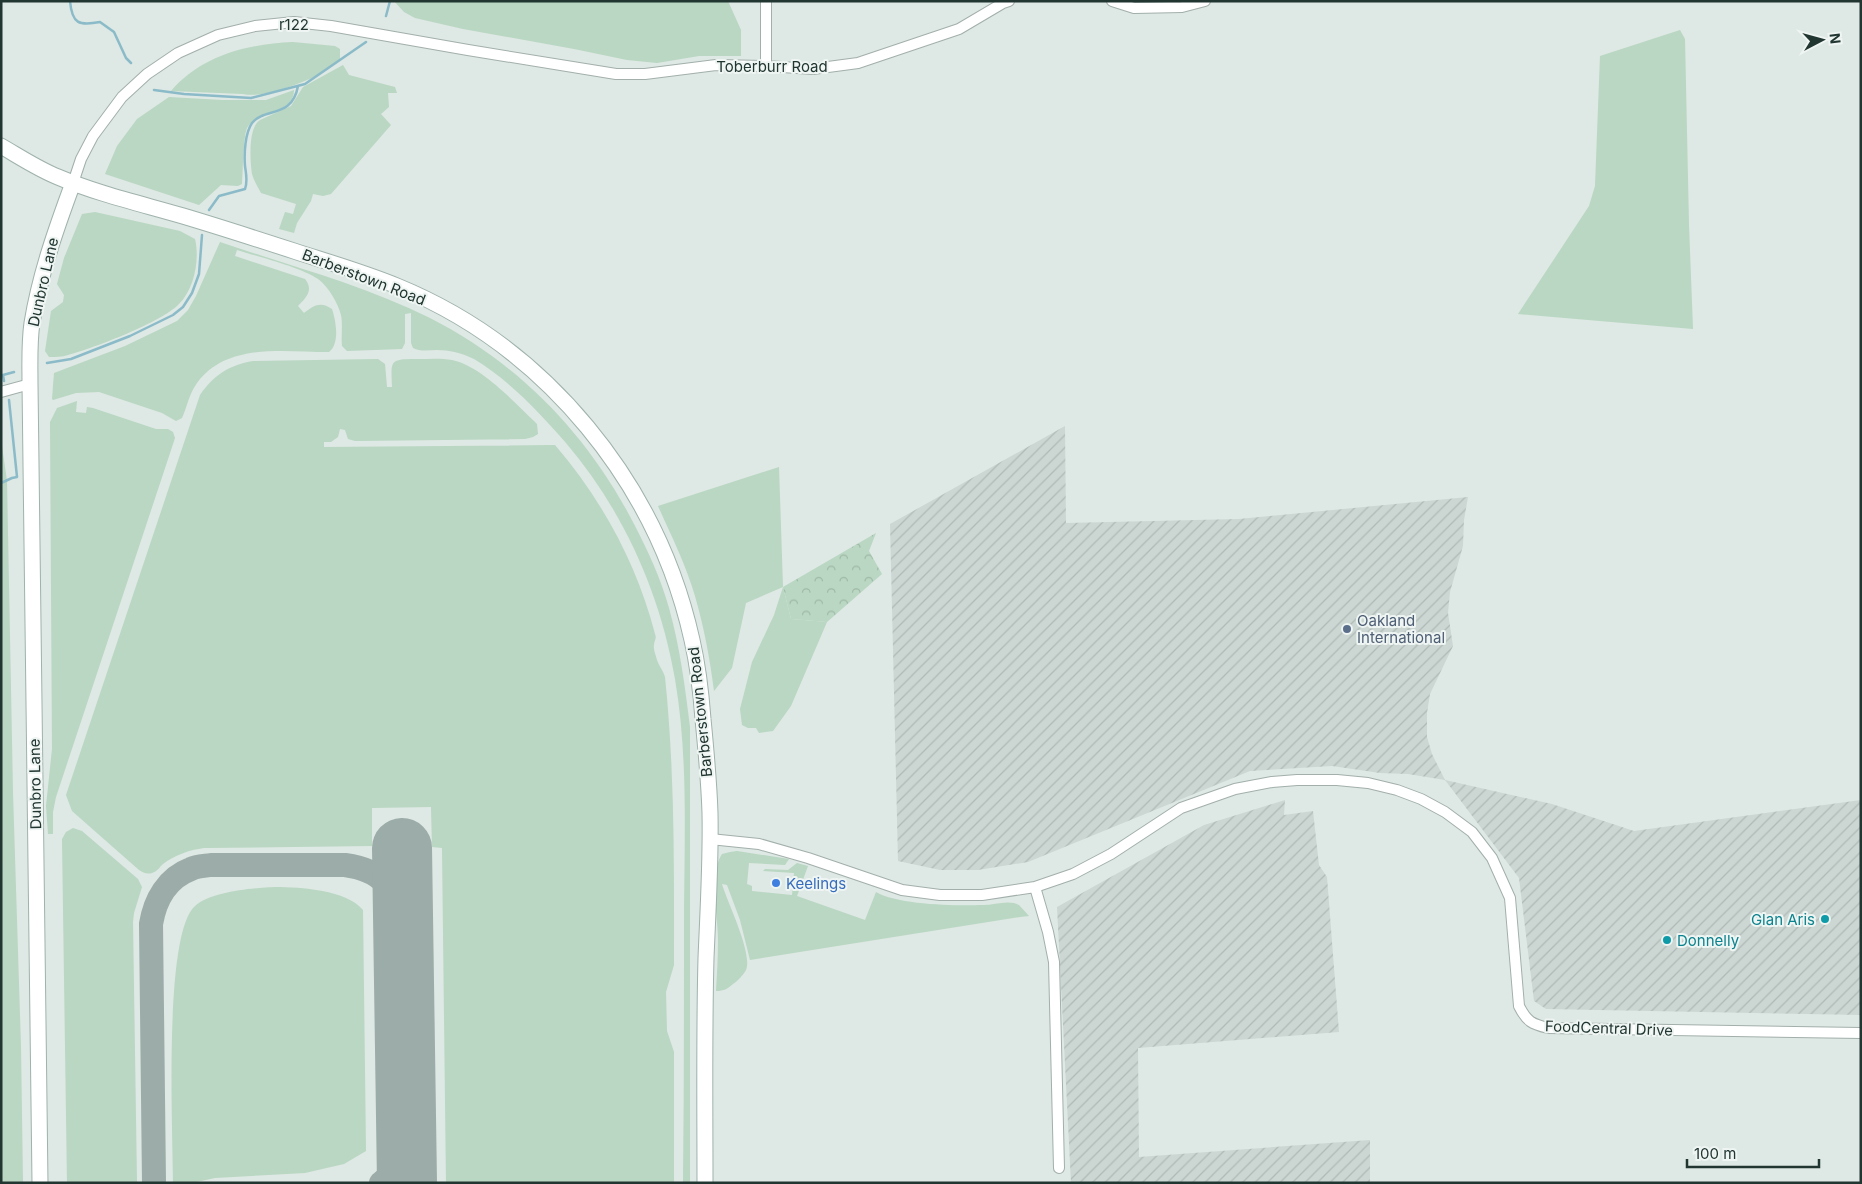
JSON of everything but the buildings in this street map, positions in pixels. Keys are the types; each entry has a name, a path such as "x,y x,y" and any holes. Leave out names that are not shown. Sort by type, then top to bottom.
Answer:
{"main road":[{"name":"Barberstown Road","path":"1,146 32,164 73,183 216,226 398,287 423,298 480,330 510,352 570,406 593,433 631,486 667,558 683,602 693,641 699,680 707,762 710,839 706,960 705,1183"},
{"name":"Dunbro Lane","path":"40,1183 30,384 32,325 42,272 73,183"}],"street":[{"path":"766,1 766,66"},
{"name":"Toberburr Road","path":"583,70 616,74 644,74 716,65 813,69 858,63 959,29 1009,1"},
{"path":"1112,1 1134,8 1182,7 1205,1"},
{"name":"r122","path":"73,183 93,136 122,97 147,74 178,53 218,35 255,26 294,22 331,26 583,70"},
{"path":"1,392 30,384"},
{"name":"FoodCentral Drive","path":"710,839 759,844 808,858 902,890 921,894 982,895 1035,887 1073,874 1106,857 1181,808 1235,789 1272,782 1298,780 1337,780 1368,783 1422,799 1445,812 1472,832 1492,858 1510,898 1520,1006 1525,1017 1534,1024 1548,1028 1861,1034"},
{"path":"1035,887 1048,932 1054,962 1059,1168"}],"shaded area":[{"path":"1065,426 1066,523 1239,519 1468,497 1464,520 1463,546 1450,592 1448,613 1453,646 1430,694 1427,713 1427,737 1432,754 1445,780 1332,766 1250,771 1028,862 978,870 940,870 898,861 890,524"},
{"path":"1445,780 1552,804 1634,831 1861,800 1861,1015 1546,1009 1534,1001 1519,878"},
{"path":"1285,800 1284,815 1313,811 1319,865 1327,877 1339,1032 1138,1048 1139,1157 1370,1140 1370,1183 1071,1183 1057,907 1204,825"}],"green space":[{"path":"394,1 728,1 741,30 741,56 699,56 657,63 627,60 415,18 404,12"},
{"path":"1680,30 1685,39 1693,329 1518,314 1589,206 1595,186 1600,56"},
{"path":"293,42 335,46 340,49 340,59 311,78 284,89 267,93 251,95 171,91 197,68 211,60 259,45"},
{"path":"343,65 349,75 395,87 397,93 388,93 389,107 381,114 391,125 331,194 323,196 313,194 311,201 297,223 294,233 279,229 285,212 293,214 296,204 261,193 251,168 250,153 253,130 260,120 291,106 303,87"},
{"path":"294,90 288,104 258,118 247,128 242,184 238,186 221,185 199,205 105,174 117,146 137,119 169,97 266,100"},
{"path":"95,212 180,231 195,239 197,256 192,282 179,304 158,319 94,347 66,356 49,357 45,351 51,311 63,302 64,295 57,284 64,258 82,214"},
{"path":"220,242 353,286 405,306 463,336 522,380 573,432 616,491 639,534 658,576 673,623 690,727 690,1183 683,1183 685,835 684,772 679,710 675,679 660,615 649,584 622,524 605,496 566,443 523,397 487,367 474,359 451,351 413,348 411,343 411,313 405,314 405,343 402,349 347,351 342,346 340,310 322,282 301,270 237,250 235,256 305,279 309,287 308,294 298,306 304,313 318,305 324,305 332,309 336,326 336,338 335,344 329,352 257,352 240,355 224,361 209,370 197,383 182,418 176,421 162,413 99,392 76,393 52,399 54,373 125,346 177,321 188,310 196,296"},
{"path":"378,359 385,364 387,387 392,387 392,366 397,361 409,359 452,360 474,369 506,394 537,424 538,434 525,439 355,441 348,439 345,430 340,429 338,437 331,442 324,442 324,447 555,445 588,488 616,534 628,558 647,608 656,636 654,643 655,652 665,677 671,749 674,965 666,992 667,1031 674,1052 674,1183 446,1183 442,848 432,847 431,807 372,808 372,846 204,848 177,856 152,873 144,873 72,811 66,795 200,395 211,382 229,368 253,361"},
{"path":"77,401 76,412 86,413 87,407 93,408 156,429 168,429 173,432 175,438 56,797 53,812 53,834 48,834 46,806 52,749 50,422 57,408"},
{"path":"1,439 7,481 23,1183 1,1183"},
{"path":"779,467 783,587 746,603 732,668 714,691 711,667 695,596 683,562 658,506"},
{"path":"876,533 869,551 882,574 827,622 791,619 783,587"},
{"path":"783,587 791,619 827,622 791,706 773,731 759,733 756,728 748,728 742,725 740,709 752,662 774,615"},
{"path":"73,828 82,831 138,879 142,887 133,922 137,1183 67,1183 62,839 66,832"},
{"path":"737,851 789,859 785,865 749,863 747,884 752,886 752,891 792,895 794,873 763,871 765,869 788,870 797,863 808,866 797,896 865,920 876,892 898,900 928,904 987,905 1006,902 1014,903 1019,905 1029,916 750,960 740,920 727,885 722,884 739,927 747,962 746,970 737,981 721,991 716,991 718,940 715,896 716,873 722,854"},
{"path":"275,887 310,889 335,894 356,903 363,910 366,1151 344,1164 305,1173 215,1178 192,1183 173,1183 172,1037 174,993 178,954 185,924 195,906 202,901 233,891"}],"waterway":[{"path":"70,1 73,15 78,22 87,24 100,22 114,32 126,58 131,63"},
{"path":"386,16 390,1"},
{"path":"154,90 184,94 251,98 305,84 366,42"},
{"path":"209,210 219,196 245,189 247,180 245,161 246,138 252,123 257,118 284,108 295,96 298,86"},
{"path":"47,363 71,359 130,336 173,315 183,307 192,293 199,274 202,235"},
{"path":"4,381 3,375 14,372"},
{"path":"1,483 17,477 9,400"}],"taxiway":[{"path":"154,1183 151,924 159,898 169,884 175,878 191,869 211,865 345,865 369,871 386,883 396,901 403,925"},
{"path":"381,1183 392,1173 401,1154 406,1134"}],"runway":[{"path":"402,848 407,1183"}],"place":[{"name":"Oakland International","path":"1347,629"},
{"name":"Keelings","path":"776,883"},
{"name":"Glan Aris","path":"1825,919"},
{"name":"Donnelly","path":"1667,940"}]}
